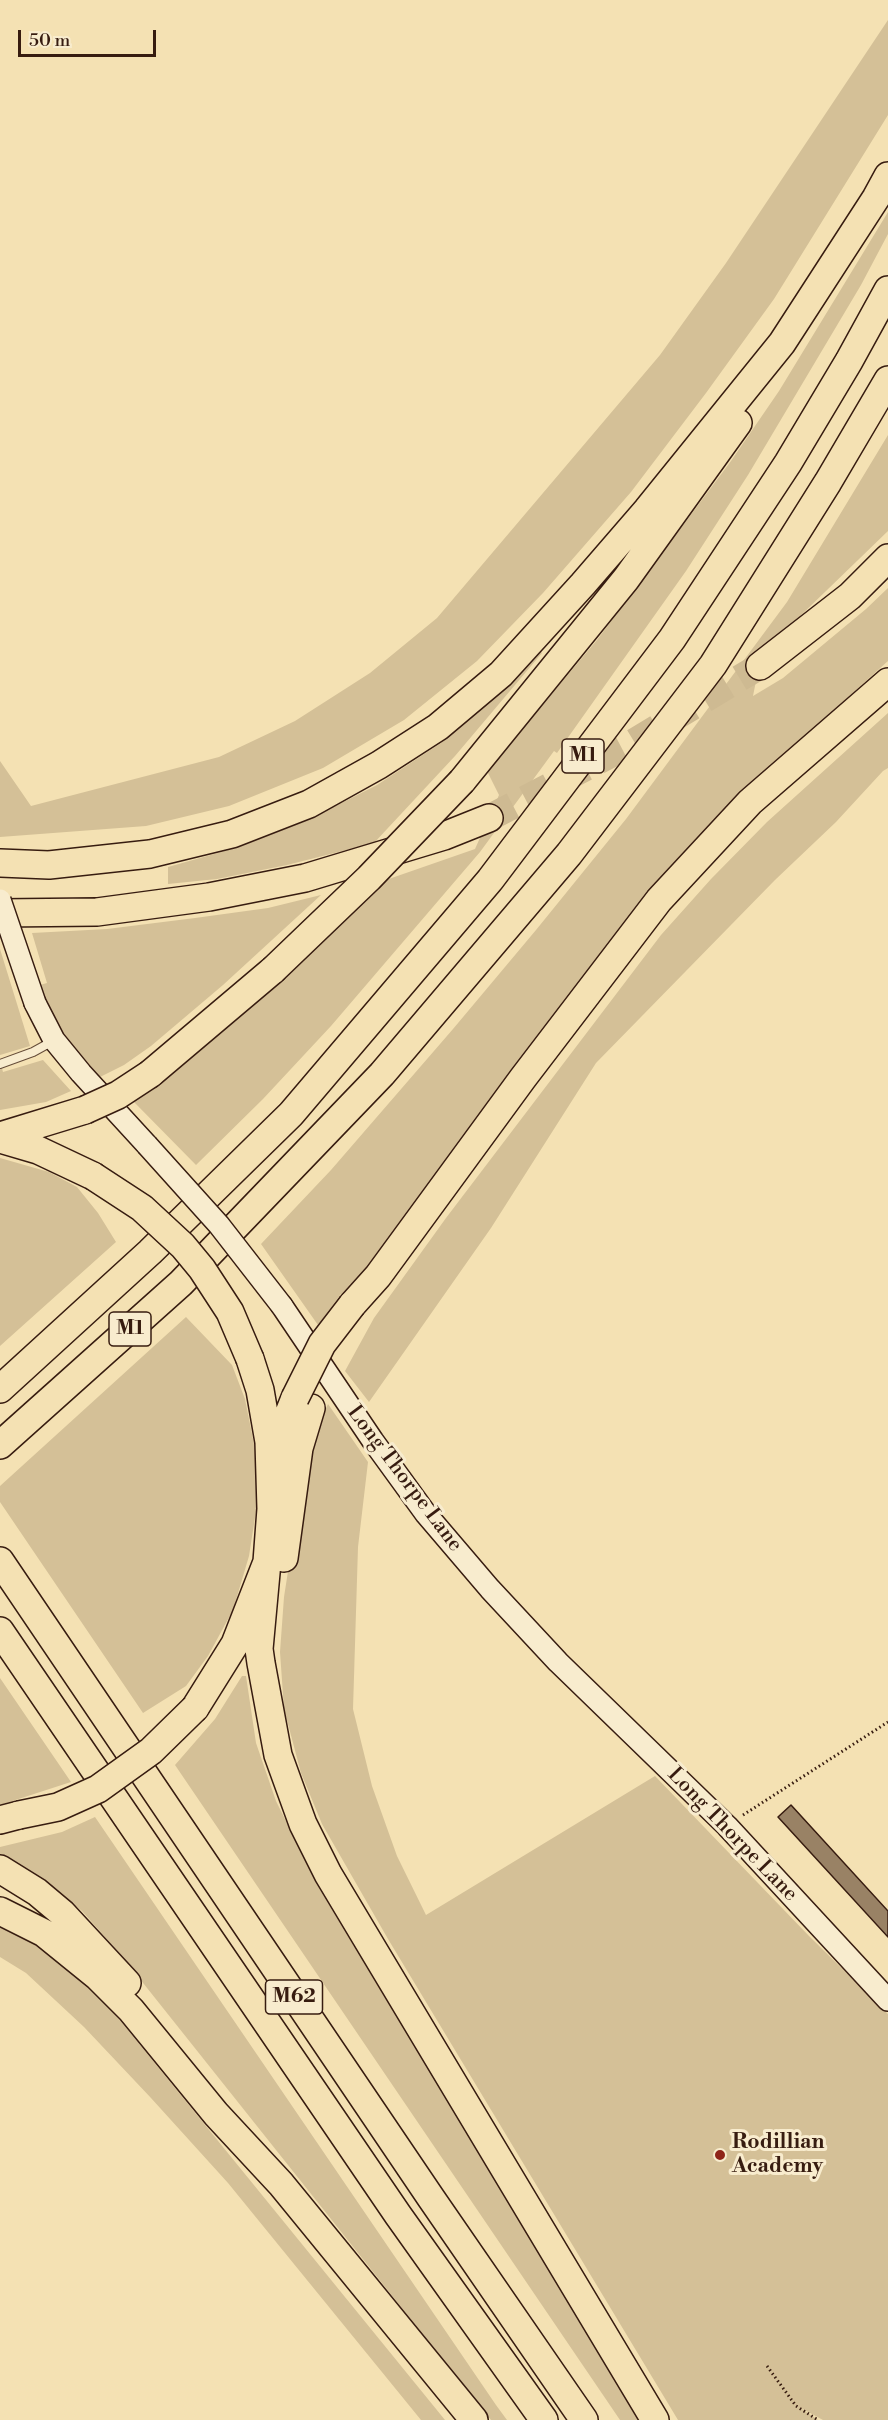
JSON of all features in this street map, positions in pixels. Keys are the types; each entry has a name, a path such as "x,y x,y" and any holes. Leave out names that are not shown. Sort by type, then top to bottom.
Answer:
{"highway":[{"path":"0,1138 85,1110 118,1095 150,1074 273,970 369,878 462,781 568,652 679,507 736,427 782,344 888,176"},
{"name":"M1","path":"0,1389 150,1252 291,1114 490,880 672,639 788,463 888,290"},
{"path":"0,864 49,865 150,854 232,834 309,804 380,765 438,727 501,674 584,584 782,344"},
{"name":"M1","path":"0,1445 181,1283 382,1074 569,854 713,665 828,482 888,380"},
{"path":"760,666 850,596 888,558"},
{"path":"270,1714 272,1654 303,1403 322,1344 356,1308 516,1088 659,900 750,802 888,682"},
{"path":"0,913 97,912 209,897 306,878 444,836 489,818"},
{"path":"0,1138 38,1150 93,1176 142,1208 183,1246 202,1269 230,1312 250,1359 266,1417 271,1471 271,1509 259,1649 281,1765 303,1824 328,1874 655,2420"},
{"path":"271,1471 281,1433 303,1403"},
{"path":"9,1818 58,1807 98,1789 152,1751 195,1708 235,1644 267,1562"},
{"name":"M62","path":"4,1566 431,2198 584,2420"},
{"name":"M62","path":"0,1631 398,2215 544,2420"},
{"path":"0,1869 37,1892 62,1913 113,1967 208,2081 281,2184"},
{"path":"0,1911 44,1934 97,1976 131,2010 216,2114 281,2184 474,2420"}],"main road":[{"name":"Long Thorpe Lane","path":"0,900 35,1004 54,1040 81,1073 219,1225 282,1306 373,1441 426,1514 483,1581 558,1662 727,1826 888,2000"}],"lane":[{"path":"0,1064 33,1053 54,1040"}],"path":[{"path":"727,1826 888,1722"},
{"path":"767,2366 796,2406 818,2420"}],"shaded area":[{"path":"888,20 888,115 774,299 631,492 543,593 477,661 404,720 323,768 229,806 146,826 0,837 0,761 31,806 219,757 295,721 370,673 437,618 660,355 726,263"},
{"path":"888,212 888,234 861,285 748,475 686,571 557,753 554,751 480,852 331,1026 263,1099 196,1165 133,1101 161,1083 158,1079 383,881 475,849 499,795 487,771 597,640 731,461 779,391"},
{"path":"888,435 888,531 796,620 763,646 753,696 783,678 888,588 888,661 740,795 648,893 347,1298 341,1294 318,1325 261,1244 331,1170 453,1029 626,819 787,602"},
{"path":"540,651 542,653 455,756 374,843 287,865 217,879 168,884 168,867 239,847 308,820 377,785 441,743 507,687"},
{"path":"888,713 888,768 596,1063 491,1228 369,1402 345,1371 374,1318 446,1218 661,935 711,879 767,822"},
{"path":"321,895 223,985 151,1046 124,1065 100,1077 65,1036 49,1009 40,985 47,983 32,933 107,929 195,918 268,908"},
{"path":"0,949 30,1046 0,1055"},
{"path":"43,1060 71,1091 46,1102 0,1110 0,1061 3,1072"},
{"path":"0,1158 49,1172 77,1187 98,1213 116,1242 0,1346"},
{"path":"186,1317 232,1365 245,1399 255,1449 257,1505 249,1556 233,1610 208,1656 186,1686 143,1713 0,1502 0,1486"},
{"name":"Rodillian Academy","path":"328,1404 368,1462 358,1547 353,1709 372,1786 397,1856 426,1915 655,1776 809,1936 888,2014 888,2420 823,2420 799,2407 818,2420 678,2420 388,1939 322,1824 301,1773 284,1709 280,1652 284,1597 307,1449"},
{"path":"242,1676 246,1676 256,1743 276,1801 319,1888 640,2420 620,2420 175,1765 215,1719"},
{"path":"0,1678 71,1782 0,1805"},
{"path":"95,1817 507,2420 491,2420 120,1954 82,1911 48,1883 0,1854 0,1847 62,1832"},
{"path":"0,1925 30,1941 79,1978 114,2013 445,2420 421,2420 228,2183 151,2098 84,2027 26,1973 0,1957"}],"building":[{"path":"791,1805 888,1911 888,1937 778,1817"}],"tunnel":[{"path":"489,818 627,746 760,666"}],"place":[{"name":"Rodillian Academy","path":"720,2155"}]}
